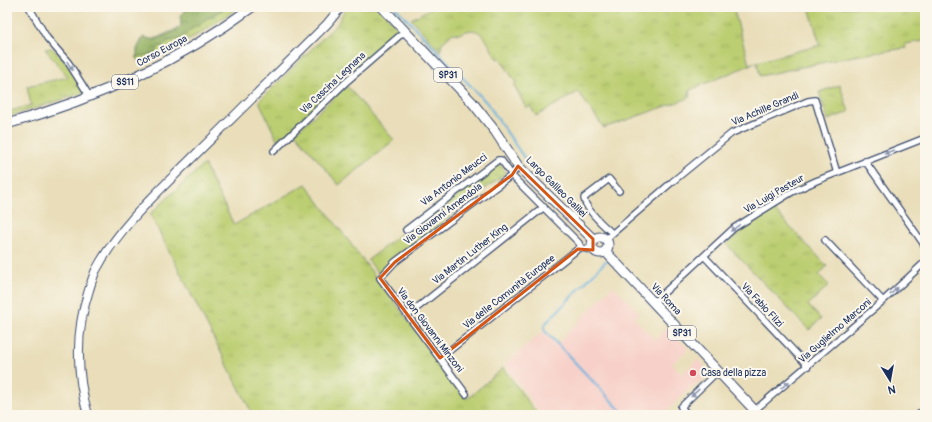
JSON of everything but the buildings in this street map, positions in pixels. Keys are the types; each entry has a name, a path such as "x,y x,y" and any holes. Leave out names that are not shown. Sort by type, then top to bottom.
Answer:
{"main road":[{"name":"Corso Europa","path":"7,124 90,97 139,75 192,47 235,20 252,7"},
{"name":"SP31","path":"382,7 405,31"},
{"name":"Largo Galileo Galilei","path":"405,31 472,102 495,131 518,166 593,239"},
{"path":"601,236 609,236 606,251 598,253 593,250 591,244 593,239 601,236"},
{"name":"Via Roma","path":"606,251 757,413"}],"street":[{"path":"28,7 47,38 68,62 90,97"},
{"path":"88,415 81,386 78,358 79,332 85,303 95,272 114,241 146,204 327,24 335,11 341,7"},
{"name":"Via Cascina Legnana","path":"274,151 345,83 405,31"},
{"name":"Via Achille Grandi","path":"609,236 732,133 808,100 815,100 837,173"},
{"name":"Via Luigi Pasteur","path":"654,302 734,228 798,189 925,138"},
{"name":"Via Antonio Meucci","path":"406,230 498,160 501,160 512,175"},
{"path":"865,161 925,246"},
{"name":"Via Giovanni Amendola","path":"380,278 395,262 512,175 518,166"},
{"path":"512,175 579,243 581,248 593,250"},
{"path":"609,236 585,203 584,198 609,179 619,192"},
{"name":"Via Martin Luther King","path":"408,315 544,208"},
{"path":"825,240 883,301"},
{"name":"Via delle Comunità Europee","path":"440,358 581,248"},
{"name":"Via Fabio Filzi","path":"704,256 808,366"},
{"name":"Via Guglielmo Marconi","path":"757,413 925,262"},
{"name":"Via don Giovanni Minzoni","path":"380,278 466,394"},
{"path":"688,415 681,407 718,371"},
{"path":"918,415 925,409"}],"highlighted area":[{"path":"518,166 593,239 593,250 578,249 440,358 380,278 395,262 512,175"}],"shaded area":[{"path":"613,286 639,313 634,318 655,340 668,328 688,349 672,364 682,374 698,359 709,371 709,373 692,386 662,415 541,415 505,364 543,331 556,345"}],"green space":[{"path":"190,7 226,7 214,16 207,18 199,26 191,29 181,39 168,41 164,46 159,46 156,53 137,57 137,49 143,37 155,40 174,32 181,26 180,15"},
{"path":"209,7 240,7 189,40 141,65 135,57 143,51 141,45 183,26"},
{"path":"346,7 378,7 401,31 344,81 284,137 277,140 259,101 338,23"},
{"path":"433,7 733,7 749,64 820,45 809,7 925,7 925,42 905,44 906,48 854,56 760,76 757,62 690,90 689,98 604,128 578,92 536,116 530,106 526,108 514,85 516,83 500,58 497,59 486,40 479,32 474,30 459,34 453,33 442,43 440,51 411,19"},
{"path":"52,48 65,61 84,91 83,93 7,117 7,112 31,105 27,86 68,77 45,49"},
{"path":"840,85 849,112 828,120 819,92"},
{"path":"347,86 394,140 339,185 295,133"},
{"path":"499,163 506,173 378,273 368,260 402,233 404,235"},
{"path":"204,164 234,225 306,184 467,399 503,368 538,415 253,415 150,214"},
{"path":"774,210 827,266 819,275 829,285 808,305 821,319 809,330 726,244 739,232"}],"waterway":[{"path":"395,7 487,103 527,162 583,216"},
{"path":"607,260 546,323 544,328 545,331 625,415"}],"place":[{"name":"Casa della pizza","path":"693,373"}]}
